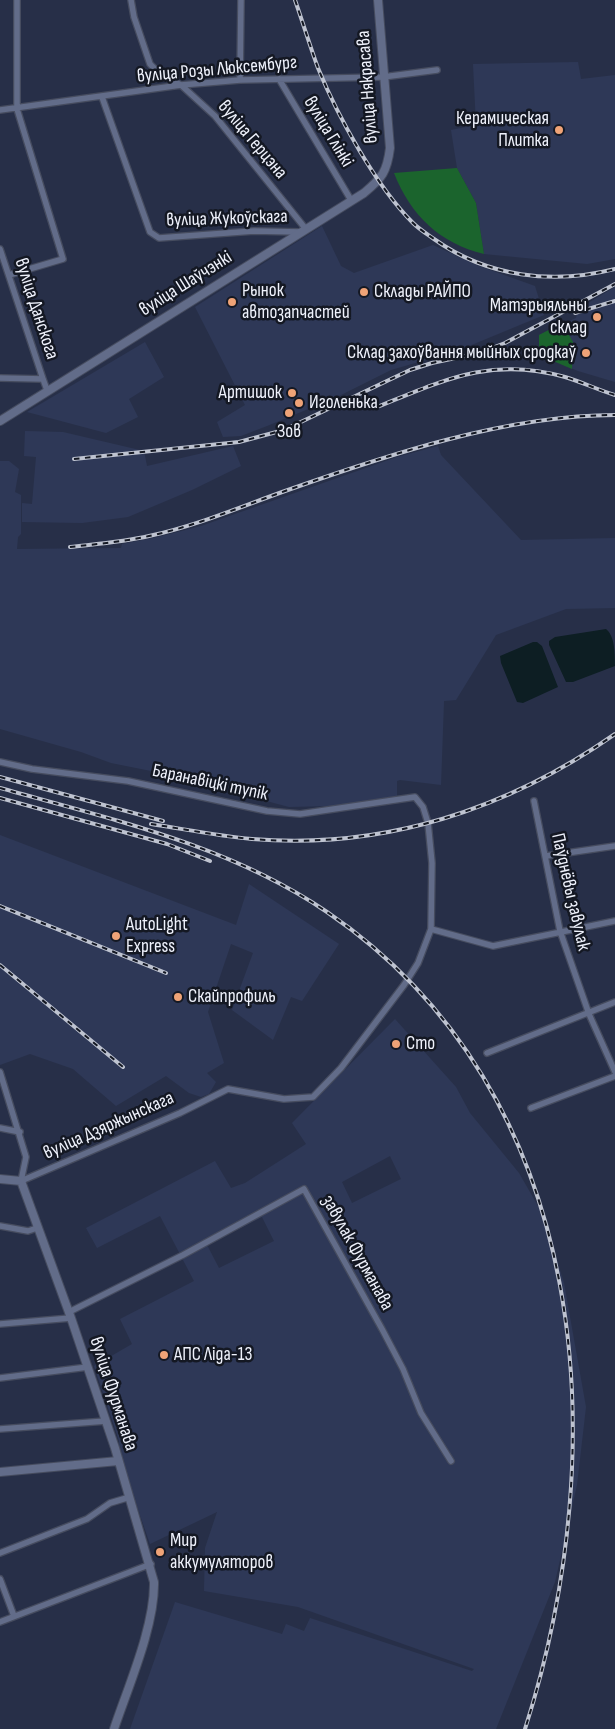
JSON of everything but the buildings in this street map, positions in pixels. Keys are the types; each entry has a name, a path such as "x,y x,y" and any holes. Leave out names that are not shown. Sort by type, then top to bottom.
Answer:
{"street":[{"path":"9,275 63,259 16,109 17,0"},
{"name":"вуліца Герцэна","path":"131,0 134,17 150,64 161,75 181,85 215,116 302,230"},
{"path":"240,80 241,0"},
{"name":"вуліца Някрасава","path":"378,0 390,148 385,172"},
{"name":"вуліца Розы Люксембург","path":"0,110 181,85 240,80 384,76 437,70"},
{"name":"вуліца Глінкі","path":"279,79 351,200"},
{"name":"вуліца Жукоўскага","path":"102,97 150,232 159,238 254,231 302,230"},
{"name":"вуліца Шаўчэнкі","path":"0,421 369,189 385,172"},
{"name":"вуліца Данскога","path":"0,249 42,379"},
{"path":"0,378 42,379 47,390"},
{"name":"Баранавіцкі тупік","path":"0,762 128,781 267,811 300,814 414,797 423,806 428,824 432,862 431,929"},
{"name":"Паўднёвы завулак","path":"534,801 560,931 589,1014 615,1074"},
{"path":"546,856 615,846"},
{"path":"431,929 493,946 615,921"},
{"name":"вуліца Дзяржынскага","path":"21,1182 180,1113 228,1089 284,1099 312,1097 341,1068 404,985 418,963 431,929"},
{"path":"487,1053 589,1014 615,1002"},
{"path":"0,1072 20,1132 26,1157 21,1182 0,1179"},
{"path":"531,1108 615,1074"},
{"path":"0,1128 20,1132"},
{"name":"вуліца Фурманава","path":"21,1182 88,1367 151,1564 155,1594 147,1629 114,1729"},
{"name":"завулак Фурманава","path":"70,1315 304,1189 403,1369 421,1413 451,1460"},
{"path":"0,1226 28,1230 37,1228"},
{"path":"0,1324 70,1315"},
{"path":"0,1378 88,1367"},
{"path":"0,1429 106,1421"},
{"path":"0,1472 118,1461"},
{"path":"0,1553 87,1519 110,1503 130,1497"},
{"path":"0,1622 151,1564"},
{"path":"0,1579 14,1616"}],"shaded area":[{"path":"578,62 581,79 615,75 615,259 587,264 484,254 476,203 457,168 451,130 476,125 473,64"},
{"path":"322,226 341,266 354,273 433,245 479,266 535,286 544,315 457,351 391,370 335,398 241,436 223,437 217,422 245,405 195,307"},
{"path":"615,287 615,382 578,371 539,355 539,335 576,318 578,309"},
{"path":"145,342 164,377 129,399 138,417 106,433 27,412"},
{"path":"25,431 63,432 144,451 147,466 233,446 241,466 192,490 128,517 82,523 22,522 22,503 32,504 36,457 24,456"},
{"path":"438,446 441,455 521,540 615,538 615,608 566,609 496,635 456,700 444,701 441,785 400,780 397,781 397,796 330,806 289,807 161,773 111,763 81,752 0,729 0,461 9,461 19,469 15,492 21,495 21,534 18,537 17,549 121,548 122,544 201,526 397,457"},
{"path":"606,629 613,641 615,666 573,682 566,682 549,645 549,641 555,637"},
{"path":"537,642 542,646 558,687 523,703 517,702 500,656"},
{"path":"0,835 236,925 249,884 339,944 302,1001 291,997 273,1040 232,1010 253,953 231,944 208,1012 224,1063 207,1073 216,1082 209,1094 201,1097 189,1093 166,1076 116,1106 73,1069 30,1054 0,1065"},
{"path":"395,1019 456,1087 470,1113 519,1173 542,1213 564,1283 586,1407 577,1485 555,1582 496,1729 130,1729 175,1602 282,1634 286,1624 304,1631 310,1618 472,1671 474,1669 298,1607 204,1591 205,1548 217,1512 150,1544 119,1455 119,1441 94,1366 132,1344 120,1319 194,1281 160,1216 97,1248 86,1228 215,1161 231,1188 245,1183 306,1144 292,1123","holes":["390,1156 401,1179 352,1203 342,1182","262,1217 274,1241 219,1268 207,1245"]}],"green space":[{"path":"457,168 476,203 484,254 454,243 429,226 409,202 394,173"},
{"path":"562,323 573,342 572,369 539,355 539,335"}],"railway":[{"path":"295,0 318,68 347,129 385,190 413,223 454,252 498,269 544,277 592,274 615,269"},
{"path":"74,459 239,442 284,430 410,370 432,363 479,353 505,343 615,284"},
{"path":"575,313 615,301"},
{"path":"377,407 447,380 491,370 539,371 565,377 615,395"},
{"path":"70,547 129,540 184,527 364,464 448,440 532,422 615,415"},
{"path":"151,824 239,838 301,841 349,838 397,830 443,819 488,803 532,784 615,734"},
{"path":"0,777 163,821"},
{"path":"0,788 169,837 250,869 289,889 327,912 416,988 483,1076 530,1176 560,1283 572,1394 569,1508 553,1620 525,1729"},
{"path":"0,798 167,844 210,861"},
{"path":"0,906 166,973"},
{"path":"0,965 123,1067"}],"place":[{"name":"Керамическая Плитка","path":"559,130"},
{"name":"Склады РАЙПО","path":"364,292"},
{"name":"Рынок автозапчастей","path":"232,302"},
{"name":"Матэрыяльны склад","path":"597,317"},
{"name":"Склад захоўвання мыйных сродкаў","path":"586,353"},
{"name":"Артишок","path":"292,393"},
{"name":"Иголенька","path":"299,403"},
{"name":"Зов","path":"289,413"},
{"name":"AutoLight Express","path":"116,936"},
{"name":"Скайпрофиль","path":"178,997"},
{"name":"Сто","path":"396,1044"},
{"name":"АПС Ліда-13","path":"164,1355"},
{"name":"Мир аккумуляторов","path":"160,1552"}]}
